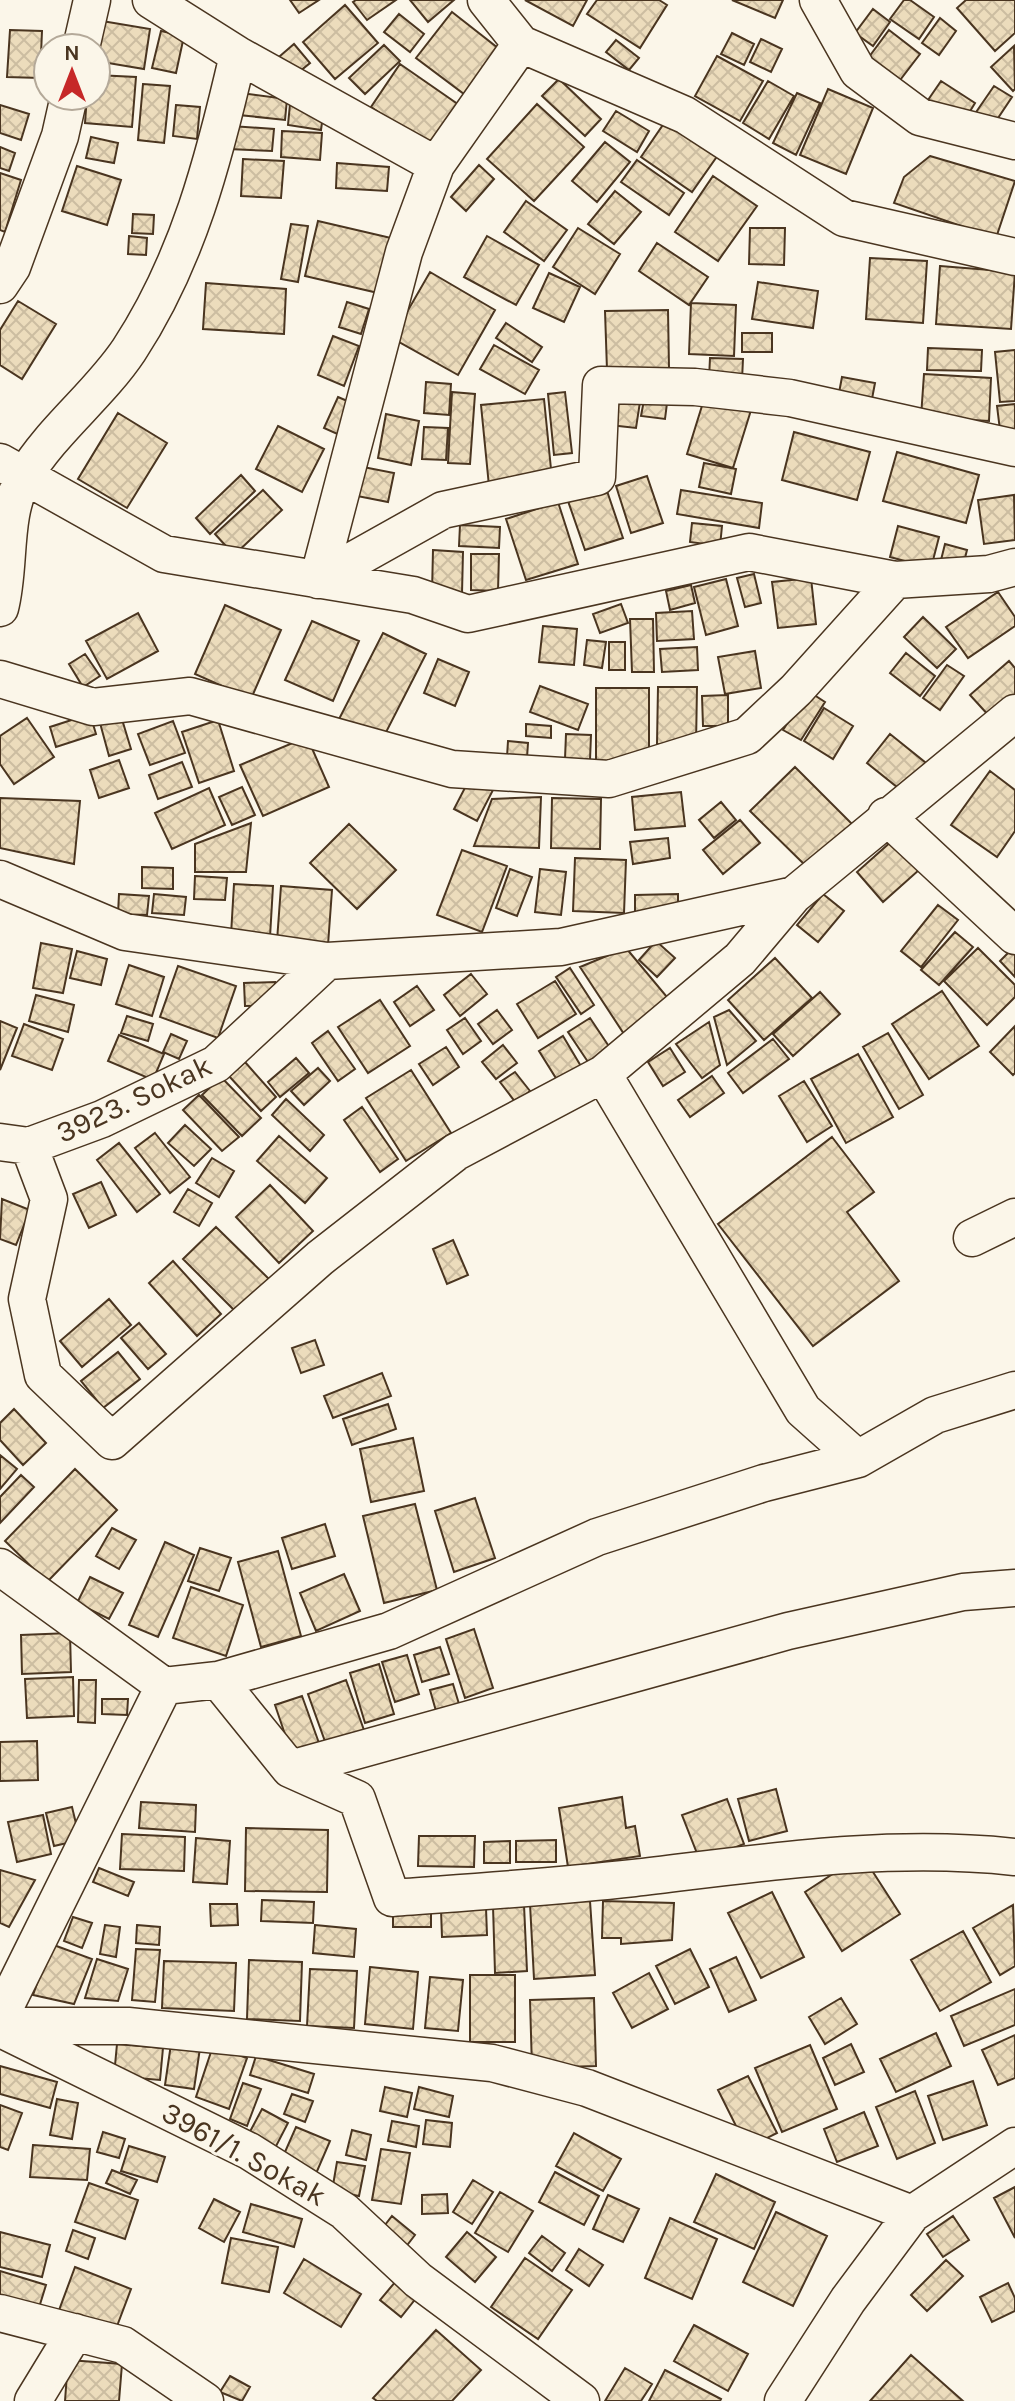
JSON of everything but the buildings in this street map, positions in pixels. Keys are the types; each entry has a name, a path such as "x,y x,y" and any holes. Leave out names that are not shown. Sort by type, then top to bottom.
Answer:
{"street":[{"path":"85,32 92,0"},
{"path":"151,0 238,55 436,165"},
{"path":"486,0 521,44 685,115 844,218 1015,257"},
{"path":"818,0 858,71 920,117 1015,141"},
{"path":"318,580 404,252 436,165 521,44"},
{"path":"0,608 13,506 12,470 128,350 182,250 213,164 238,55"},
{"path":"0,285 12,267 60,136 65,112"},
{"path":"318,580 443,510 597,477 601,385 695,387 790,398 1015,448"},
{"path":"12,470 164,554 413,595 468,614 749,552 895,580 989,574 1015,567"},
{"path":"0,679 93,707 190,696 452,769 609,779 747,736 796,690 895,580"},
{"path":"14,1144 49,1199 27,1299 43,1375 112,1441 320,1258 456,1152 603,1074 740,959 794,895 886,816 1015,713"},
{"path":"886,816 1015,936"},
{"path":"0,879 125,932 327,961 561,947 794,895"},
{"name":"3923. Sokak","path":"14,1144 102,1119 216,1064 327,961"},
{"path":"603,1074 803,1410 858,1459"},
{"path":"972,1238 1015,1217"},
{"path":"0,1567 164,1686 218,1680 389,1631 597,1537 764,1483 858,1459 935,1415 1015,1390"},
{"path":"290,1769 788,1631 963,1592 1015,1588"},
{"path":"218,1680 290,1769 357,1799 392,1898 583,1884 848,1853 949,1850 1015,1857"},
{"path":"0,2017 164,1686"},
{"path":"0,2027 128,2026 492,2063 587,2088 912,2214"},
{"name":"3961/1. Sokak","path":"0,2027 249,2151 344,2211 418,2280 581,2401"},
{"path":"783,2401 848,2300 912,2214 1015,2146"},
{"path":"0,2313 123,2345 205,2401"},
{"path":"33,2401 75,2332"}]}
